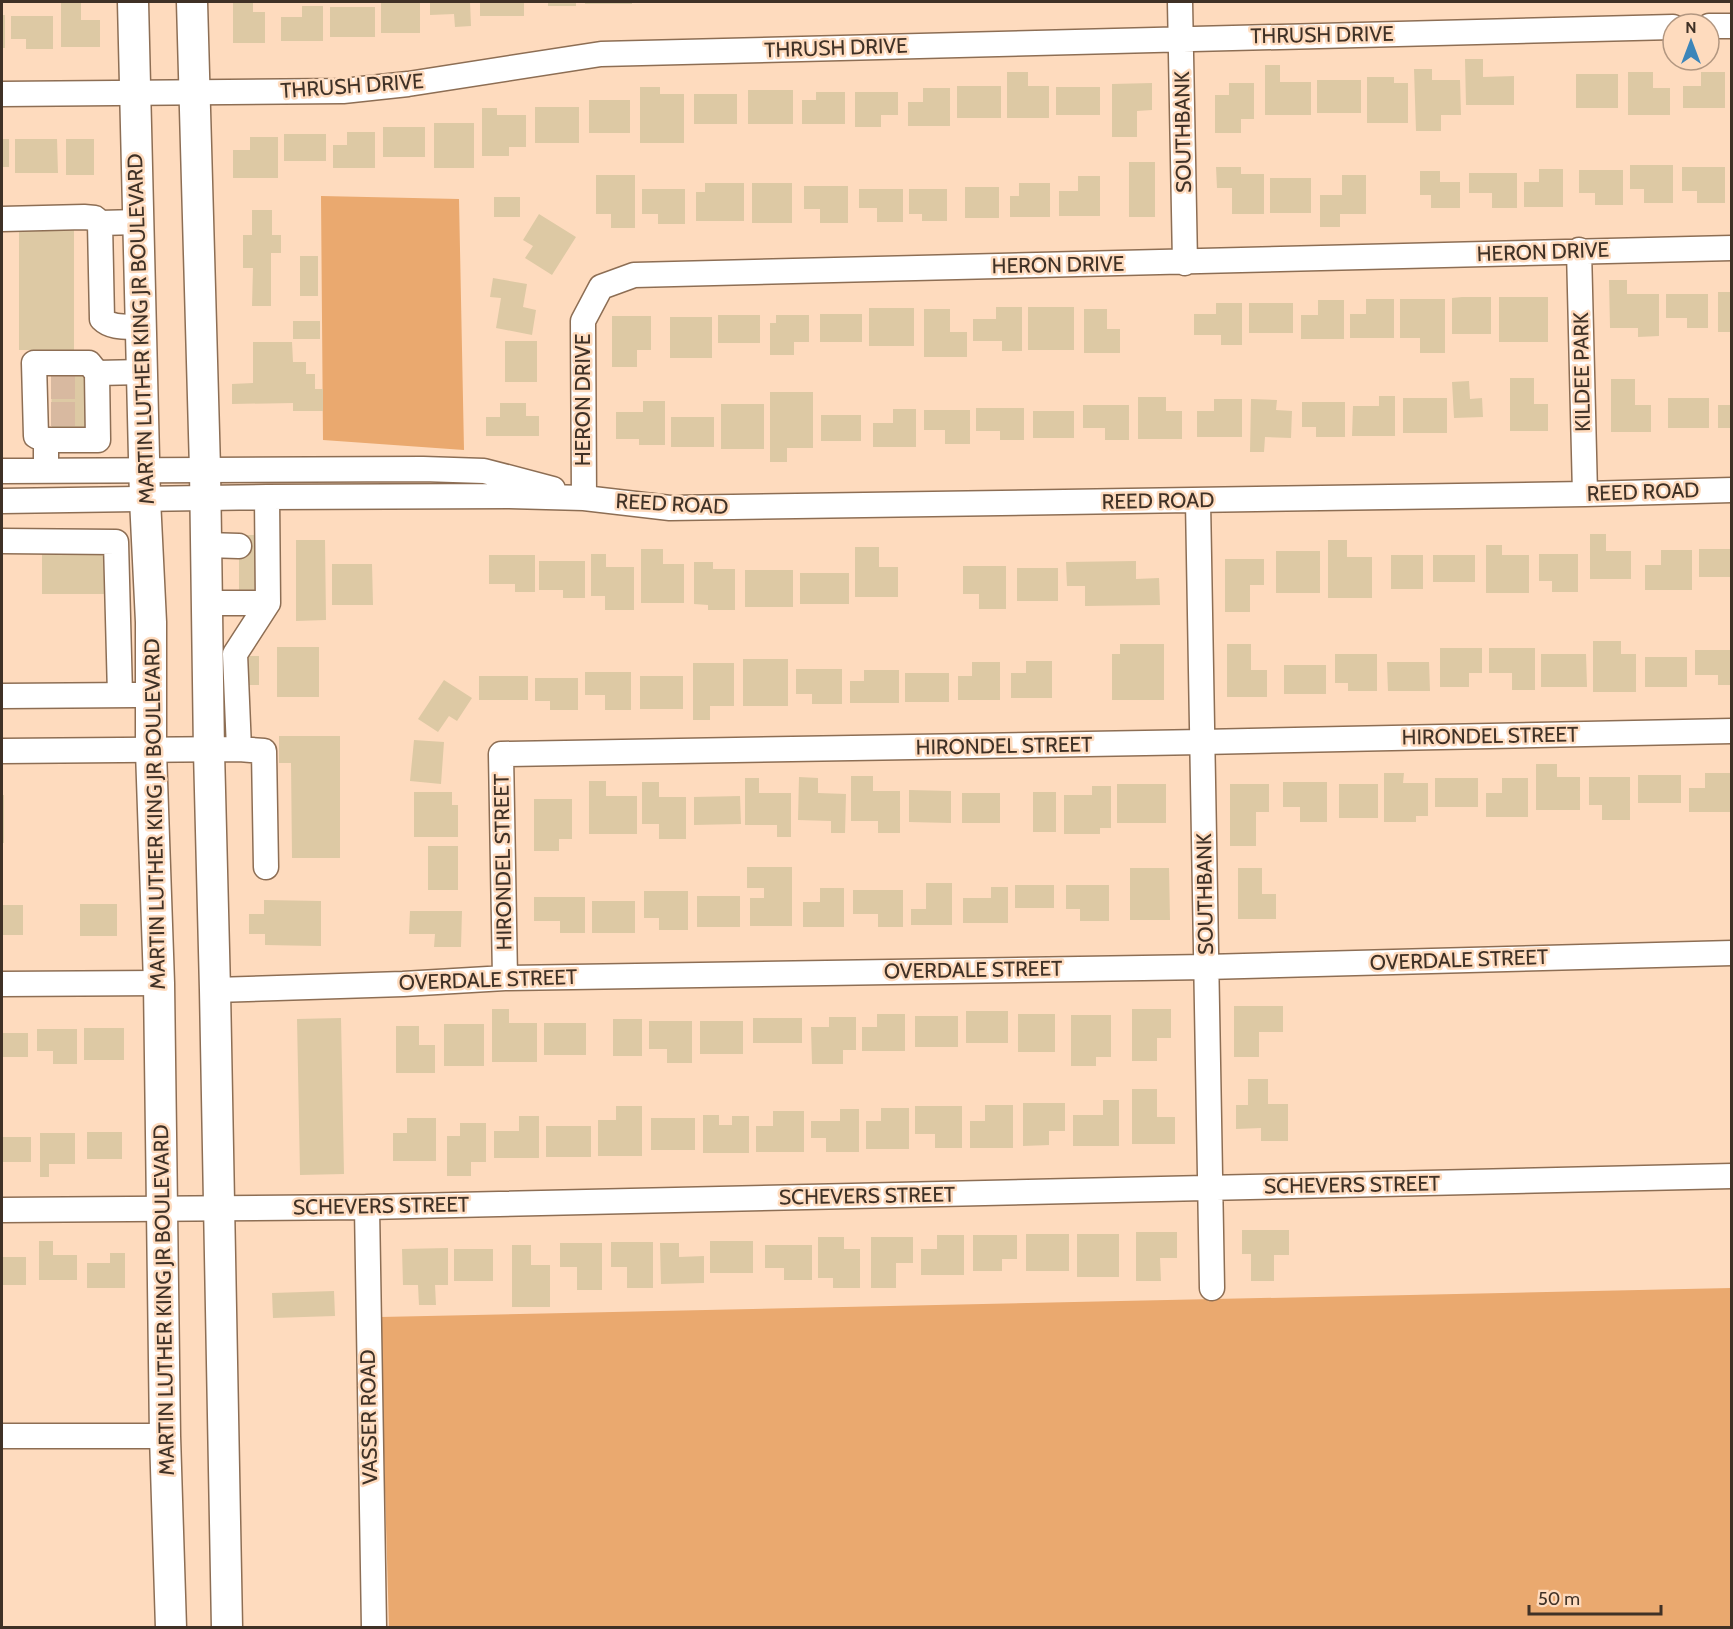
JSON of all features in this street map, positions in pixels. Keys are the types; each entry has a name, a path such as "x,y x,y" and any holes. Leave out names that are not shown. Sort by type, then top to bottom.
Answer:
{"main road":[{"name":"MARTIN LUTHER KING JR BOULEVARD","path":"133,2 150,599 151,751 159,983 165,1436 171,1628"},
{"path":"192,2 205,484 227,1628"}],"street":[{"name":"SOUTHBANK","path":"1180,2 1185,262"},
{"name":"THRUSH DRIVE","path":"2,94 343,91 408,84 601,54 1661,27"},
{"path":"2,219 95,218 100,223 102,319 107,325 142,327"},
{"path":"100,223 138,222"},
{"name":"HERON DRIVE","path":"584,498 583,321 601,287 634,274 1731,248"},
{"name":"KILDEE PARK","path":"1579,250 1585,494"},
{"path":"34,363 89,363 93,383 92,414 98,440 46,440 36,436 44,414 43,387 34,363"},
{"path":"93,383 143,372"},
{"path":"46,440 46,470"},
{"name":"REED ROAD","path":"2,501 146,485 205,484 423,469 484,471 584,498"},
{"name":"REED ROAD","path":"2,471 46,470 146,485"},
{"name":"REED ROAD","path":"205,484 267,497 584,498 670,508 1198,501 1731,490"},
{"path":"239,749 235,654 268,603 255,546 267,497"},
{"name":"SOUTHBANK","path":"1198,501 1212,1288"},
{"path":"2,541 116,542 120,695"},
{"path":"206,545 255,546"},
{"path":"117,598 150,599"},
{"path":"207,603 268,603"},
{"path":"207,636 245,638"},
{"path":"119,651 151,651"},
{"path":"2,696 151,695"},
{"name":"HIRONDEL STREET","path":"505,978 501,754 1731,731"},
{"path":"2,751 239,749 264,751 266,867"},
{"name":"OVERDALE STREET","path":"215,990 505,978 1206,967 1731,953"},
{"path":"2,984 159,983"},
{"name":"SCHEVERS STREET","path":"2,1210 367,1207 1731,1176"},
{"name":"VASSER ROAD","path":"367,1207 374,1628"},
{"path":"2,1436 165,1436"}],"shaded area":[{"path":"321,196 459,199 464,450 323,440"},
{"path":"1731,1288 1731,1627 389,1627 380,1317"}],"building":[{"path":"233,2 253,2 253,12 265,12 265,43 233,43"},
{"path":"381,2 420,2 420,33 381,33"},
{"path":"430,2 470,2 471,26 455,27 454,14 430,15"},
{"path":"480,2 524,2 524,16 480,16"},
{"path":"548,2 576,2 576,6 548,6"},
{"path":"585,2 632,2 632,4 585,4"},
{"path":"61,3 81,3 81,20 100,20 100,47 61,47"},
{"path":"302,6 323,6 323,41 281,41 281,17 302,17"},
{"path":"330,7 375,7 375,37 330,37"},
{"path":"2,15 5,15 5,48 2,48"},
{"path":"11,16 53,16 53,49 26,49 26,39 11,39"},
{"path":"1465,59 1483,59 1483,77 1514,76 1514,105 1466,105"},
{"path":"1265,65 1280,65 1280,82 1311,82 1311,115 1265,115"},
{"path":"1414,69 1432,69 1432,80 1460,80 1461,115 1441,115 1441,131 1416,131"},
{"path":"1007,72 1028,72 1028,86 1049,86 1049,118 1007,118"},
{"path":"1628,72 1653,72 1653,88 1670,88 1670,115 1628,115"},
{"path":"1701,72 1725,72 1725,108 1683,108 1683,86 1701,86"},
{"path":"1576,74 1618,74 1618,108 1576,108"},
{"path":"1367,77 1394,77 1394,83 1408,83 1408,123 1367,123"},
{"path":"1317,80 1361,80 1361,113 1317,113"},
{"path":"1152,83 1152,110 1137,111 1137,137 1112,137 1112,84"},
{"path":"1229,83 1254,83 1254,119 1241,119 1241,133 1215,133 1215,95 1229,95"},
{"path":"957,86 1001,86 1001,118 957,118"},
{"path":"640,87 660,87 660,94 684,94 684,143 640,143"},
{"path":"1056,87 1100,87 1100,115 1056,115"},
{"path":"923,88 950,88 950,126 908,126 908,102 923,102"},
{"path":"748,90 793,90 793,124 748,124"},
{"path":"816,92 845,92 845,124 802,124 802,100 816,100"},
{"path":"855,92 898,92 898,115 881,115 881,127 855,127"},
{"path":"694,94 737,94 737,124 694,124"},
{"path":"589,100 630,100 630,133 589,133"},
{"path":"535,107 579,107 579,143 535,143"},
{"path":"482,108 497,108 497,115 526,115 526,147 509,147 509,156 482,156"},
{"path":"434,123 474,123 474,168 434,168"},
{"path":"383,127 425,127 425,157 383,157"},
{"path":"347,132 375,132 375,168 333,168 333,145 347,145"},
{"path":"284,134 326,134 326,161 284,161"},
{"path":"250,137 278,137 278,178 233,178 233,150 250,150"},
{"path":"2,139 9,139 9,167 2,167"},
{"path":"15,139 57,139 58,173 15,173"},
{"path":"66,139 94,139 94,175 66,175"},
{"path":"1129,162 1155,162 1155,217 1129,217"},
{"path":"1630,165 1673,165 1673,203 1644,203 1644,189 1630,189"},
{"path":"1216,167 1241,167 1241,174 1264,174 1264,214 1232,214 1232,188 1217,188"},
{"path":"1682,167 1725,167 1725,203 1697,203 1697,191 1682,191"},
{"path":"1539,169 1563,169 1563,207 1524,207 1524,182 1539,182"},
{"path":"1579,170 1623,170 1623,205 1595,205 1595,193 1579,193"},
{"path":"1420,171 1440,171 1440,182 1460,182 1460,208 1431,208 1431,195 1420,195"},
{"path":"1469,173 1517,173 1517,208 1492,208 1492,193 1469,193"},
{"path":"596,175 635,175 635,228 611,228 611,214 596,214"},
{"path":"1342,175 1366,175 1366,214 1340,214 1340,227 1320,227 1320,195 1342,195"},
{"path":"1078,176 1100,176 1100,216 1059,216 1059,191 1078,191"},
{"path":"1270,178 1311,178 1311,213 1270,213"},
{"path":"705,183 744,183 744,221 696,221 696,192 705,192"},
{"path":"752,183 792,183 792,223 752,223"},
{"path":"1019,183 1050,183 1050,217 1010,217 1010,196 1019,196"},
{"path":"804,186 848,186 848,223 820,223 820,209 804,209"},
{"path":"965,187 999,187 999,218 965,218"},
{"path":"642,189 685,189 685,224 658,224 658,214 642,214"},
{"path":"859,189 903,189 903,222 877,222 877,208 859,208"},
{"path":"909,189 947,189 947,221 922,221 922,214 909,214"},
{"path":"494,197 520,197 520,217 494,217"},
{"path":"252,210 272,210 272,235 281,235 281,253 271,253 271,306 252,306 253,268 243,268 243,235 252,235"},
{"path":"539,214 576,237 552,275 525,258 533,246 523,240"},
{"path":"19,228 74,228 74,350 19,350"},
{"path":"300,256 318,256 318,296 300,296"},
{"path":"493,278 527,284 523,307 536,310 532,335 496,328 501,298 490,297"},
{"path":"1609,280 1627,280 1627,294 1659,294 1659,336 1638,337 1638,328 1610,328"},
{"path":"1718,292 1732,292 1732,332 1718,332"},
{"path":"1666,294 1708,294 1708,328 1687,328 1687,318 1666,318"},
{"path":"1491,297 1491,334 1452,334 1452,298"},
{"path":"1499,297 1548,297 1548,342 1499,342"},
{"path":"1366,299 1394,299 1394,338 1350,338 1350,314 1366,314"},
{"path":"1400,299 1445,299 1445,353 1420,353 1420,338 1400,338"},
{"path":"1318,300 1344,300 1344,339 1301,339 1301,315 1318,315"},
{"path":"1216,303 1242,303 1242,345 1221,345 1221,335 1194,335 1194,314 1216,314"},
{"path":"1249,303 1293,303 1293,333 1249,333"},
{"path":"996,307 1022,307 1022,351 1002,351 1002,341 973,341 973,319 996,319"},
{"path":"1028,307 1074,307 1074,350 1028,350"},
{"path":"869,308 914,308 914,346 869,346"},
{"path":"924,309 950,309 950,332 967,332 967,357 924,357"},
{"path":"1084,309 1107,309 1107,329 1120,329 1120,353 1084,353"},
{"path":"820,314 862,314 862,342 820,342"},
{"path":"718,315 760,315 760,343 718,343"},
{"path":"776,315 809,315 809,342 794,342 794,355 770,355 770,323 776,323"},
{"path":"612,316 651,316 651,350 637,350 637,367 612,367"},
{"path":"670,317 712,317 712,358 670,358"},
{"path":"293,321 320,321 320,339 293,339"},
{"path":"505,341 537,341 537,382 505,382"},
{"path":"253,342 292,342 293,362 306,362 306,374 315,374 315,389 323,389 323,411 293,411 293,403 232,404 232,384 253,383"},
{"path":"51,372 86,372 87,431 52,432"},
{"path":"1510,378 1534,378 1534,404 1548,404 1548,431 1510,431"},
{"path":"1611,379 1635,379 1635,405 1651,405 1651,432 1611,432"},
{"path":"1469,381 1470,399 1482,398 1483,417 1454,418 1452,382"},
{"path":"770,392 813,392 813,448 787,448 787,462 770,462"},
{"path":"1379,396 1395,396 1395,436 1352,436 1353,406 1379,406"},
{"path":"1138,397 1166,397 1166,411 1182,411 1182,439 1138,439"},
{"path":"1403,398 1447,398 1447,433 1403,433"},
{"path":"1668,398 1709,398 1709,428 1668,428"},
{"path":"1214,399 1242,399 1242,437 1197,437 1197,411 1214,411"},
{"path":"1251,399 1277,400 1276,410 1292,411 1291,438 1265,437 1264,452 1250,452"},
{"path":"643,401 665,401 665,445 639,445 639,439 616,439 616,412 643,412"},
{"path":"1302,402 1345,402 1345,437 1316,437 1316,427 1302,427"},
{"path":"500,403 526,403 526,416 539,416 539,436 486,436 486,417 500,417"},
{"path":"721,404 764,404 764,449 721,449"},
{"path":"1083,405 1129,405 1129,440 1105,440 1105,428 1083,428"},
{"path":"1718,405 1732,405 1732,428 1718,428"},
{"path":"976,408 1024,408 1024,440 1000,440 1000,431 976,431"},
{"path":"893,409 916,409 916,447 873,447 873,423 893,423"},
{"path":"924,410 970,410 970,444 945,444 945,430 924,430"},
{"path":"1033,411 1074,411 1074,438 1033,438"},
{"path":"821,415 861,415 861,441 821,441"},
{"path":"671,417 714,417 714,447 671,447"},
{"path":"1590,534 1606,534 1606,551 1631,551 1631,579 1590,579"},
{"path":"239,535 260,535 260,596 239,596"},
{"path":"296,540 325,540 326,620 296,621"},
{"path":"1328,540 1347,540 1347,557 1372,557 1372,598 1328,598"},
{"path":"1486,545 1502,545 1502,555 1529,555 1529,593 1486,593"},
{"path":"855,547 879,547 879,567 898,567 898,597 855,597"},
{"path":"641,549 663,549 663,564 684,564 684,603 641,603"},
{"path":"1699,549 1732,549 1732,577 1699,577"},
{"path":"1661,550 1692,550 1692,590 1645,590 1645,565 1661,565"},
{"path":"1276,551 1320,551 1320,593 1276,593"},
{"path":"42,553 106,553 106,594 42,594"},
{"path":"591,554 606,554 606,567 634,567 634,610 605,610 605,596 591,596"},
{"path":"1539,554 1578,554 1578,592 1552,592 1552,581 1539,581"},
{"path":"489,555 535,555 535,592 515,592 515,584 489,584"},
{"path":"1391,555 1423,555 1423,589 1391,589"},
{"path":"1433,555 1475,555 1475,582 1433,582"},
{"path":"1225,559 1264,559 1264,585 1250,585 1250,612 1225,612"},
{"path":"539,561 585,561 585,598 563,598 563,590 539,590"},
{"path":"1136,561 1136,579 1159,578 1160,605 1085,606 1085,586 1067,586 1066,562"},
{"path":"694,562 713,562 713,569 735,569 735,610 708,610 708,605 694,604"},
{"path":"332,564 372,564 373,605 332,605"},
{"path":"963,566 1006,566 1006,609 979,609 979,594 963,594"},
{"path":"1017,568 1058,568 1058,601 1017,601"},
{"path":"745,570 793,570 793,607 745,607"},
{"path":"800,573 849,573 849,604 800,604"},
{"path":"1593,641 1621,641 1621,654 1636,654 1636,692 1593,692"},
{"path":"1120,644 1164,644 1164,700 1112,700 1112,654 1120,654"},
{"path":"1227,644 1251,644 1251,670 1267,670 1267,697 1227,697"},
{"path":"277,647 319,647 319,697 277,697"},
{"path":"1440,648 1482,648 1482,673 1469,673 1469,687 1440,687"},
{"path":"1489,648 1535,648 1535,690 1512,690 1512,673 1489,673"},
{"path":"1695,650 1732,650 1732,685 1718,685 1718,675 1695,675"},
{"path":"1335,654 1377,654 1377,691 1348,691 1348,683 1335,683"},
{"path":"1541,654 1586,654 1587,687 1541,687"},
{"path":"241,656 259,656 259,685 241,685"},
{"path":"1645,657 1687,657 1687,687 1645,687"},
{"path":"743,659 788,659 788,706 743,706"},
{"path":"1026,661 1052,661 1052,698 1011,698 1011,673 1026,673"},
{"path":"972,662 1000,662 1000,700 958,700 958,676 972,676"},
{"path":"1387,662 1429,662 1430,691 1388,691"},
{"path":"693,663 734,663 734,706 710,706 710,720 693,720"},
{"path":"1284,665 1326,665 1326,694 1284,694"},
{"path":"796,669 842,669 842,704 812,704 812,694 796,694"},
{"path":"864,670 899,670 899,703 850,703 850,681 864,681"},
{"path":"585,672 631,672 631,710 605,710 605,695 585,695"},
{"path":"905,673 949,673 949,702 905,702"},
{"path":"479,676 528,676 528,700 479,700"},
{"path":"640,676 683,676 683,709 640,709"},
{"path":"535,678 578,678 578,710 550,710 550,701 535,701"},
{"path":"444,680 472,698 457,721 449,716 438,732 418,719"},
{"path":"279,736 340,736 340,858 292,858 291,763 279,763"},
{"path":"414,740 444,742 441,784 410,781"},
{"path":"1536,764 1557,764 1557,777 1580,777 1580,810 1536,810"},
{"path":"1384,773 1404,773 1403,783 1428,783 1428,816 1416,816 1416,822 1384,822"},
{"path":"1705,773 1732,773 1732,812 1689,812 1689,788 1705,788"},
{"path":"1638,775 1681,775 1681,803 1638,803"},
{"path":"851,776 873,776 873,791 900,791 900,833 878,833 878,821 851,821"},
{"path":"799,777 818,778 818,793 846,794 845,833 831,833 831,821 798,820"},
{"path":"1589,777 1630,777 1630,820 1602,820 1602,805 1589,805"},
{"path":"745,778 759,778 759,793 791,793 791,837 777,837 777,825 745,825"},
{"path":"1435,778 1478,778 1478,807 1435,807"},
{"path":"1502,778 1528,778 1528,817 1486,817 1486,793 1502,793"},
{"path":"589,781 606,781 606,796 637,796 637,834 589,834"},
{"path":"642,782 659,782 659,797 686,797 686,839 659,839 659,824 642,824"},
{"path":"1283,782 1327,782 1327,822 1300,822 1300,807 1283,807"},
{"path":"1117,784 1166,784 1166,823 1117,823"},
{"path":"1230,784 1269,784 1269,812 1256,812 1256,846 1230,846"},
{"path":"1339,784 1378,784 1378,818 1339,818"},
{"path":"1092,786 1111,786 1111,828 1100,828 1100,834 1064,834 1064,795 1092,795"},
{"path":"909,790 951,791 951,823 909,822"},
{"path":"414,792 452,792 452,805 458,805 458,837 414,837"},
{"path":"1033,792 1056,792 1056,832 1033,832"},
{"path":"962,793 1000,793 1000,823 962,823"},
{"path":"2,795 4,795 4,843 2,843"},
{"path":"740,796 741,824 694,825 694,797"},
{"path":"534,799 572,799 572,839 559,839 559,851 534,851"},
{"path":"428,846 458,846 458,890 428,890"},
{"path":"747,867 792,867 792,926 750,926 750,898 764,898 764,888 747,888"},
{"path":"1130,868 1169,868 1170,920 1130,920"},
{"path":"1238,868 1262,868 1262,894 1276,894 1276,919 1238,919"},
{"path":"926,883 952,883 952,925 911,925 911,909 926,909"},
{"path":"1015,885 1054,885 1054,908 1015,908"},
{"path":"1066,885 1109,885 1109,921 1080,921 1080,909 1066,909"},
{"path":"991,887 1008,887 1008,923 963,923 963,898 991,898"},
{"path":"820,888 844,888 844,927 803,927 803,902 820,902"},
{"path":"853,890 903,890 903,927 878,927 878,914 853,914"},
{"path":"644,891 688,891 688,930 659,930 659,918 644,918"},
{"path":"697,896 740,896 740,927 697,927"},
{"path":"534,897 585,897 585,933 560,933 560,921 534,921"},
{"path":"264,900 321,901 321,946 265,945 265,934 249,934 249,914 264,914"},
{"path":"592,901 635,901 635,933 592,933"},
{"path":"80,904 117,904 117,936 80,936"},
{"path":"2,905 23,905 23,935 2,935"},
{"path":"410,911 462,911 461,947 434,947 435,934 409,934"},
{"path":"1234,1006 1283,1006 1283,1032 1259,1032 1259,1057 1234,1057"},
{"path":"492,1009 509,1009 509,1023 537,1023 537,1062 492,1062"},
{"path":"1132,1009 1171,1009 1171,1038 1157,1038 1157,1061 1132,1061"},
{"path":"966,1011 1008,1011 1008,1043 966,1043"},
{"path":"877,1014 905,1014 905,1051 862,1051 862,1027 877,1027"},
{"path":"1018,1014 1055,1014 1055,1052 1018,1052"},
{"path":"1071,1015 1111,1015 1111,1057 1096,1057 1096,1066 1071,1066"},
{"path":"915,1016 958,1016 958,1047 915,1047"},
{"path":"829,1017 856,1017 856,1050 843,1050 843,1064 812,1064 811,1027 829,1027"},
{"path":"341,1018 344,1174 300,1175 297,1019"},
{"path":"753,1018 802,1018 802,1043 753,1043"},
{"path":"613,1019 642,1019 642,1056 613,1056"},
{"path":"649,1021 692,1021 692,1063 667,1063 667,1049 649,1049"},
{"path":"700,1021 743,1021 743,1054 700,1054"},
{"path":"544,1023 586,1023 586,1055 544,1055"},
{"path":"444,1024 484,1024 484,1066 444,1066"},
{"path":"396,1026 419,1026 419,1045 435,1045 435,1073 396,1073"},
{"path":"84,1028 124,1028 124,1060 84,1060"},
{"path":"37,1029 77,1029 77,1064 53,1064 53,1051 37,1051"},
{"path":"2,1033 28,1033 28,1057 2,1057"},
{"path":"1248,1079 1268,1079 1268,1104 1288,1104 1288,1141 1261,1141 1261,1128 1236,1129 1236,1105 1248,1105"},
{"path":"1132,1089 1157,1089 1157,1117 1175,1117 1175,1144 1132,1144"},
{"path":"1103,1100 1119,1100 1119,1146 1073,1146 1073,1115 1103,1115"},
{"path":"1023,1103 1065,1103 1065,1131 1049,1131 1049,1145 1023,1146"},
{"path":"985,1105 1013,1105 1013,1148 970,1148 970,1121 985,1121"},
{"path":"616,1106 642,1106 642,1156 598,1156 598,1120 616,1120"},
{"path":"915,1106 962,1106 962,1148 935,1148 935,1134 915,1134"},
{"path":"881,1108 909,1108 909,1149 866,1149 866,1121 881,1121"},
{"path":"840,1109 859,1109 859,1152 826,1152 826,1138 811,1138 811,1121 840,1121"},
{"path":"773,1111 804,1111 804,1152 756,1152 756,1126 773,1126"},
{"path":"703,1115 719,1115 719,1125 732,1125 732,1116 749,1116 749,1153 703,1153"},
{"path":"519,1116 539,1116 539,1158 494,1158 494,1131 519,1131"},
{"path":"407,1118 436,1118 436,1161 393,1161 393,1133 407,1133"},
{"path":"651,1118 695,1118 695,1150 651,1150"},
{"path":"460,1123 486,1123 486,1162 471,1162 471,1176 447,1176 447,1136 460,1136"},
{"path":"546,1126 591,1126 591,1157 546,1157"},
{"path":"87,1132 122,1132 122,1159 87,1159"},
{"path":"40,1133 75,1133 75,1164 49,1164 49,1177 40,1177"},
{"path":"2,1137 31,1137 31,1162 2,1162"},
{"path":"1242,1230 1289,1230 1289,1255 1274,1255 1274,1281 1251,1281 1251,1254 1242,1254"},
{"path":"1136,1232 1177,1232 1177,1258 1160,1258 1161,1281 1136,1281"},
{"path":"1026,1234 1069,1234 1069,1271 1026,1271"},
{"path":"1077,1234 1119,1234 1119,1277 1077,1277"},
{"path":"937,1235 964,1235 964,1275 921,1275 921,1249 937,1249"},
{"path":"973,1235 1017,1235 1017,1259 1002,1259 1002,1271 973,1271"},
{"path":"818,1237 844,1237 844,1249 860,1249 860,1288 833,1288 833,1278 818,1278"},
{"path":"871,1237 913,1237 913,1263 896,1263 896,1288 871,1288"},
{"path":"39,1241 53,1241 53,1255 77,1255 77,1280 39,1280"},
{"path":"710,1241 753,1241 753,1273 710,1273"},
{"path":"611,1242 653,1242 653,1288 627,1288 627,1267 611,1267"},
{"path":"560,1243 602,1243 602,1290 577,1290 577,1267 560,1267"},
{"path":"660,1243 679,1243 679,1257 704,1256 704,1283 661,1284"},
{"path":"512,1245 531,1245 531,1265 550,1265 550,1307 512,1307"},
{"path":"765,1245 812,1245 812,1280 784,1280 784,1268 765,1268"},
{"path":"448,1248 448,1285 435,1285 436,1305 419,1305 418,1285 403,1285 402,1249"},
{"path":"454,1249 493,1249 493,1281 454,1281"},
{"path":"110,1253 125,1253 125,1288 87,1288 87,1263 110,1263"},
{"path":"2,1257 26,1257 26,1285 2,1285"},
{"path":"334,1291 335,1316 273,1318 272,1293"}],"tunnel":[{"path":"51,387 86,387"},
{"path":"51,414 87,414"}]}
